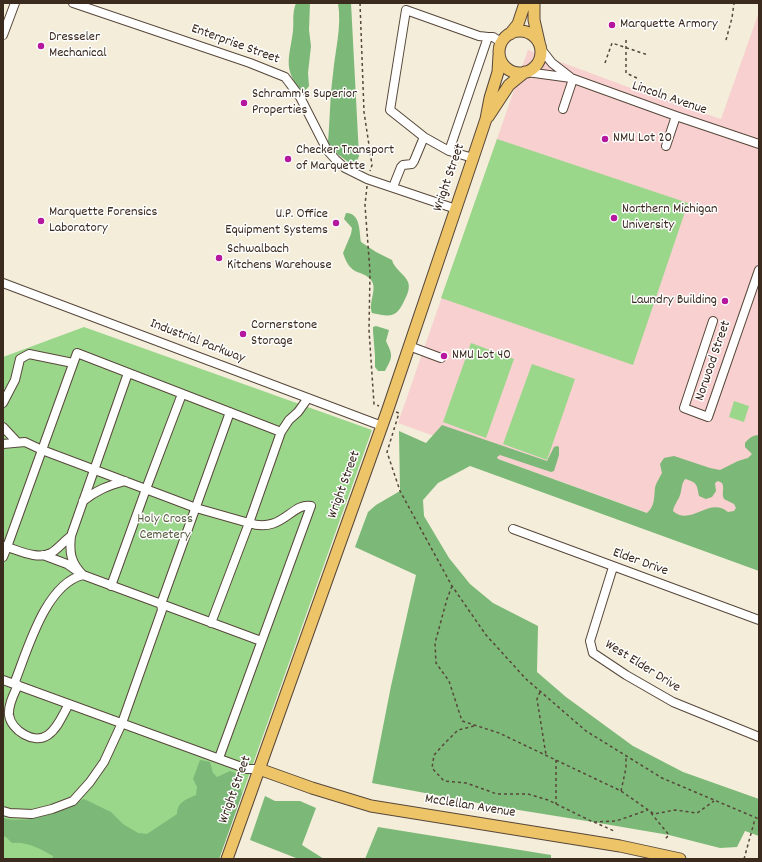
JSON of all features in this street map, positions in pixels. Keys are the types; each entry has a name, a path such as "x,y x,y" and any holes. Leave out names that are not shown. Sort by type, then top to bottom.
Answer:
{"main road":[{"path":"525,3 518,24 501,42 499,49 501,61 509,70 515,73 526,72 537,64 540,59 540,47 534,20 534,3"},
{"path":"510,34 522,31 528,33 533,36 540,47"},
{"name":"Wright Street","path":"227,859 388,409 456,209 486,119 488,102 498,72 499,55"},
{"name":"Wright Street","path":"486,119 509,85 526,72"},
{"name":"McClellan Avenue","path":"259,769 312,788 371,806 620,846 680,859"}],"street":[{"path":"3,35 15,3"},
{"name":"Enterprise Street","path":"73,3 250,63 285,77 300,97 327,150 345,168 367,179 456,209"},
{"path":"473,158 449,150 424,137 390,110 406,10 479,36 493,37 501,42"},
{"path":"449,150 488,37"},
{"name":"Lincoln Avenue","path":"540,47 552,63 572,78"},
{"name":"Lincoln Avenue","path":"526,72 572,78 676,116 759,144"},
{"path":"563,109 572,78"},
{"path":"666,146 676,116"},
{"path":"393,187 401,167 403,165 412,164 414,161 424,137"},
{"name":"Norwood Street","path":"713,321 684,408 708,417 759,270"},
{"name":"Industrial Parkway","path":"3,283 382,426"},
{"path":"409,346 441,358"},
{"path":"3,557 5,546 77,353 281,432"},
{"path":"3,403 15,380 20,359 29,354 73,363"},
{"path":"82,575 75,567 71,556 71,536 128,373"},
{"path":"111,586 182,394"},
{"path":"211,623 249,523 281,432 308,398"},
{"path":"3,811 10,813 32,814 52,809 73,801 90,782 104,762 122,723 162,610 161,604 230,412"},
{"path":"3,427 18,442"},
{"path":"3,444 25,442 42,450 196,508 259,526 270,525 306,505 311,506 218,758"},
{"path":"83,501 100,489 124,481"},
{"name":"Elder Drive","path":"513,529 759,620"},
{"path":"43,555 51,553 71,536"},
{"path":"5,546 31,554 43,555 67,564 82,575 261,641"},
{"name":"West Elder Drive","path":"613,567 590,641 593,653 626,675 673,702 759,737"},
{"path":"69,704 61,718 47,736 39,738 31,737 16,728 11,721 9,714 16,685 40,618 47,604 65,583 82,575"},
{"path":"3,680 247,769 259,769"}],"path":[{"path":"360,3 364,112 372,165 367,179 365,205 370,272 369,330 374,404"},
{"path":"726,40 732,18 734,3"},
{"path":"626,40 626,73 639,79"},
{"path":"605,63 612,43 648,56"},
{"path":"388,409 399,413 387,452 400,491 452,586 486,634 526,679 586,731 662,778 759,819"},
{"path":"452,586 435,643 436,663 449,681 462,721 499,733 621,791 654,814 675,810 697,812 714,801"},
{"path":"540,691 537,699 546,755"},
{"path":"474,726 458,730 434,755 432,768 444,781 466,783 497,794 528,794 548,800 592,822 614,831"},
{"path":"621,791 626,768 626,756"},
{"path":"556,760 556,804"},
{"path":"592,822 616,821 648,810"},
{"path":"648,810 669,835 665,839"},
{"path":"744,859 756,818"}],"shaded area":[{"name":"Northern Michigan University","path":"759,12 759,553 398,423 528,50 721,119"}],"green space":[{"path":"296,3 310,3 309,30 311,46 308,73 309,86 305,91 301,90 295,82 289,69 289,55"},
{"path":"338,3 351,3 359,156 356,163 351,164 332,150 328,142 332,82 339,30"},
{"path":"497,139 688,203 633,365 441,298"},
{"path":"346,213 351,214 357,220 361,242 392,260 395,266 405,276 409,284 408,292 403,304 394,314 385,315 372,313 371,304 374,287 373,284 367,276 355,271 346,260 343,253 352,228 344,219"},
{"path":"376,326 389,330 386,341 391,353 391,359 385,371 378,371 375,367 373,327"},
{"name":"Holy Cross Cemetery","path":"84,327 372,430 219,859 3,859 3,357"},
{"path":"471,343 514,359 486,438 443,422"},
{"path":"532,364 575,379 547,460 503,444"},
{"path":"734,401 749,406 744,422 729,417"},
{"path":"442,425 547,461 554,447 557,446 559,447 559,455 554,471 551,472 500,455 497,457 498,459 647,513 653,504 657,482 662,473 660,464 664,458 674,456 720,470 748,458 752,454 745,447 745,443 751,437 759,435 759,571 470,466 438,483 423,500 424,516 449,558 470,584 493,603 538,626 537,672 566,697 633,746 683,772 759,799 759,836 745,831 737,847 720,848 669,835 494,806 372,783 391,686 416,575 355,547 368,512 376,505 400,491 399,431 426,443","holes":["685,479 696,484 699,496 706,499 712,497 716,491 715,483 718,481 722,483 724,499 734,504 736,508 734,511 728,512 721,508 714,507 687,516 680,515 673,511"]},
{"path":"200,760 210,762 213,773 217,777 230,771 237,774 242,794 219,859 53,859 53,856 38,848 23,843 12,843 3,836 3,818 24,820 45,816 84,799 111,812 123,824 138,833 147,834 177,814 177,810 181,804 196,795 197,787 193,779"},
{"path":"265,796 275,801 300,801 316,808 302,845 324,859 296,859 250,840"},
{"path":"378,827 551,855 551,859 365,859"}],"place":[{"name":"Marquette Armory","path":"612,25"},
{"name":"Dresseler Mechanical","path":"41,46"},
{"name":"Schramm's Superior Properties","path":"244,103"},
{"name":"NMU Lot 20","path":"605,139"},
{"name":"Checker Transport of Marquette","path":"288,159"},
{"name":"Northern Michigan University","path":"614,218"},
{"name":"Marquette Forensics Laboratory","path":"41,221"},
{"name":"U.P. Office Equipment Systems","path":"336,223"},
{"name":"Schwalbach Kitchens Warehouse","path":"219,258"},
{"name":"Laundry Building","path":"725,301"},
{"name":"Cornerstone Storage","path":"243,334"},
{"name":"NMU Lot 40","path":"444,356"}]}
